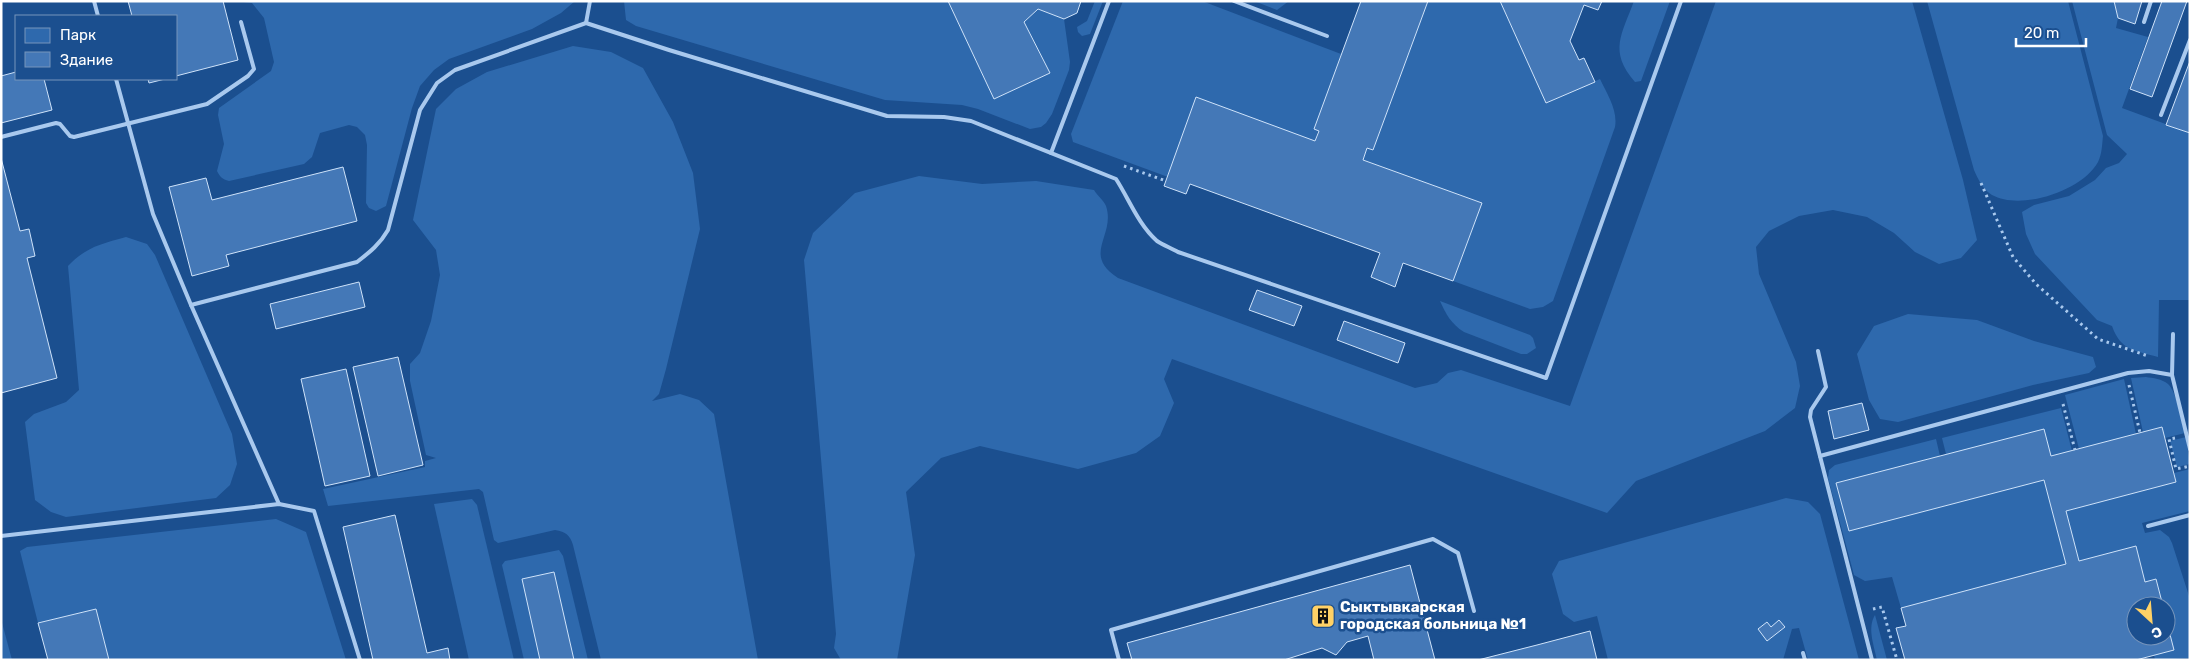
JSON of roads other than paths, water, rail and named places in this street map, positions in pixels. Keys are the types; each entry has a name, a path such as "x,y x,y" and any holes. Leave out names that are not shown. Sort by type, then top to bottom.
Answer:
{"lane":[{"path":"94,1 98,15"},
{"path":"586,23 590,1"},
{"path":"1051,153 1109,1"},
{"path":"1234,1 1327,36"},
{"path":"191,304 357,262 382,241 388,230 420,110 437,83 455,70 586,23 887,116 971,121 1116,179 1129,198 1140,220 1158,241 1178,252 1546,378 1681,1"},
{"path":"2144,22 2151,1"},
{"path":"1,137 56,123 60,124 70,136 74,137 207,104 248,76 254,69 242,22"},
{"path":"2161,115 2190,40"},
{"path":"116,80 153,214 279,504"},
{"path":"2173,334 2172,375 2190,449"},
{"path":"1818,351 1826,387 1811,410 1810,417 1872,660"},
{"path":"1820,456 2127,374 2149,371 2172,375"},
{"path":"1,536 279,504 314,511 360,660"},
{"path":"2148,526 2190,515"},
{"path":"1119,660 1111,630 1433,540 1458,553 1474,611"},
{"path":"1803,653 1805,660"}],"place":[{"name":"Сыктывкарская городская больница №1","path":"1323,616"}]}
